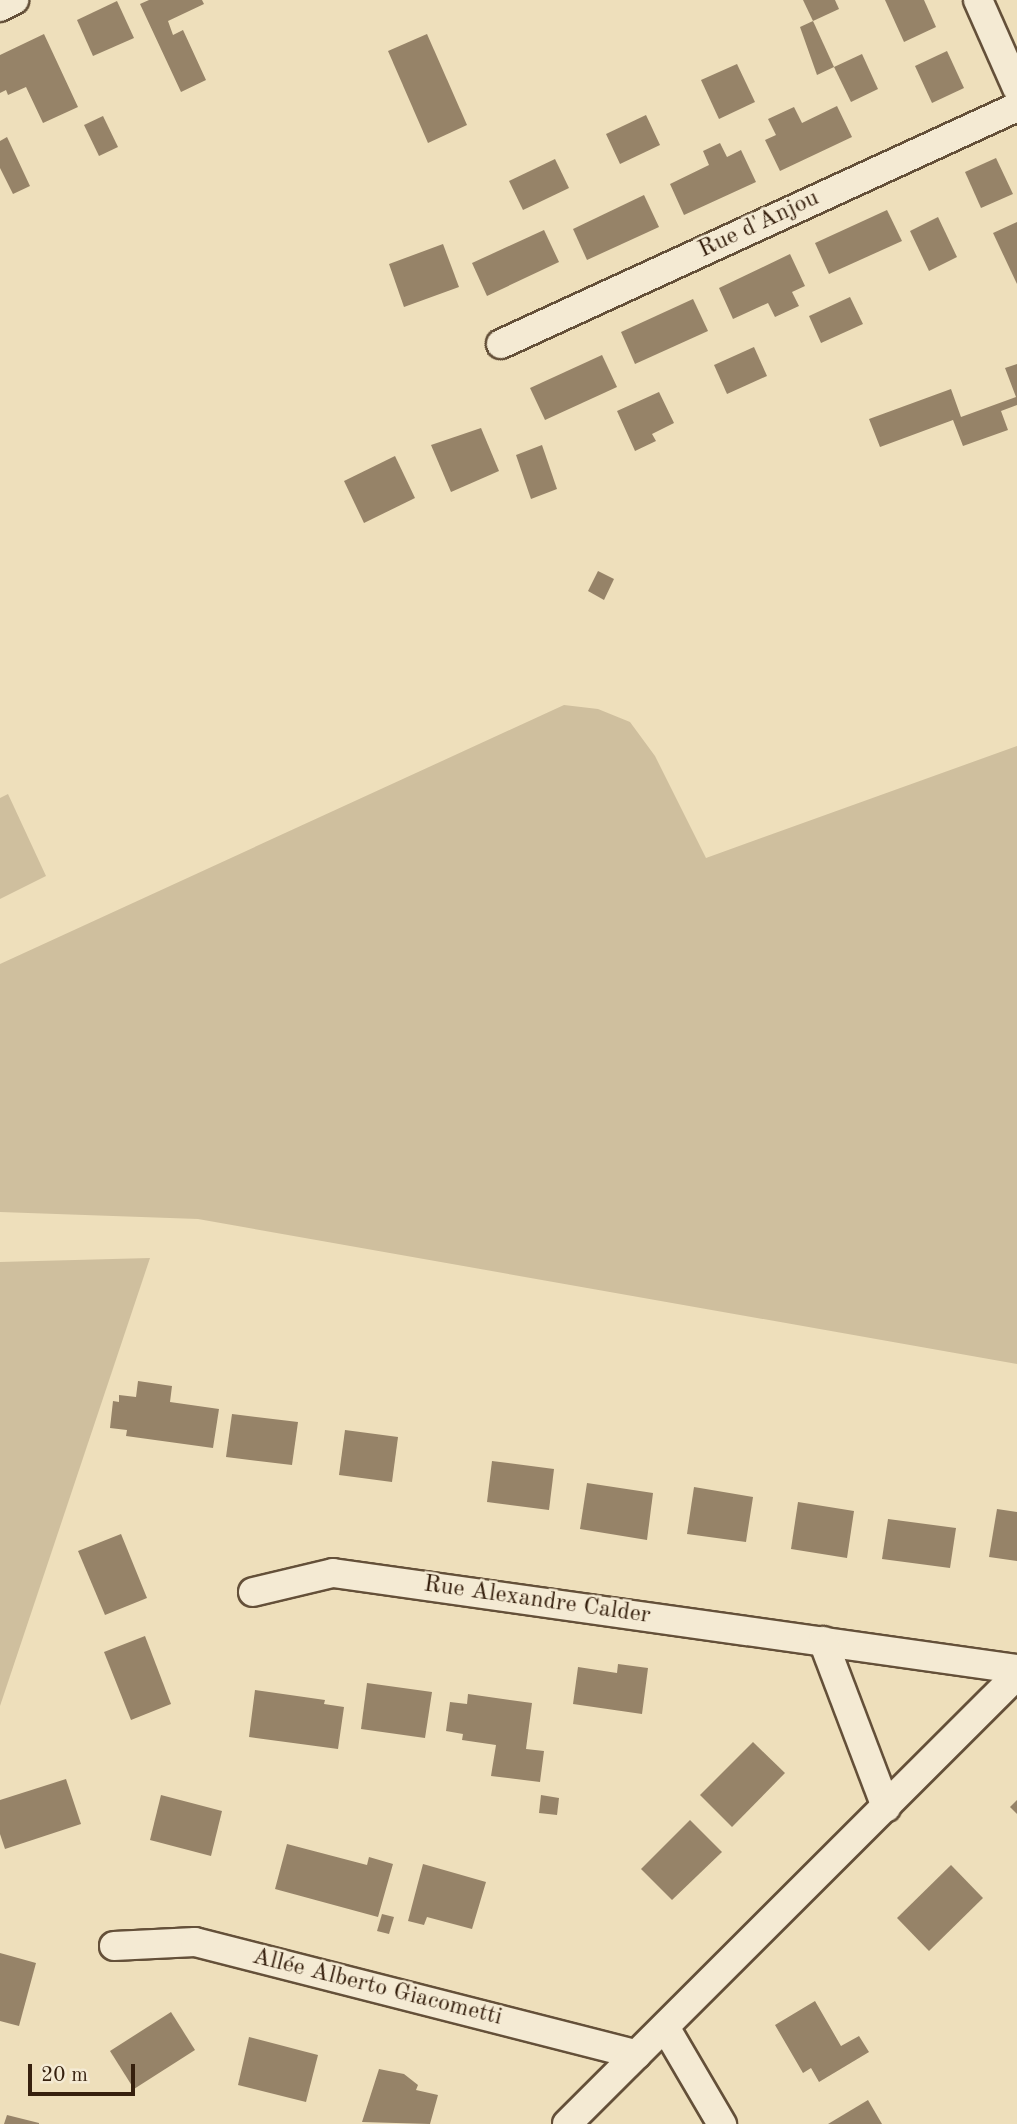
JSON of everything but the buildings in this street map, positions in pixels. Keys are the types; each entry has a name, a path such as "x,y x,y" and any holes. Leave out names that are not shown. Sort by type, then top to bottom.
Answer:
{"street":[{"path":"0,7 14,0"},
{"path":"978,0 1017,88"},
{"name":"Rue d'Anjou","path":"501,344 1017,107"},
{"name":"Rue Alexandre Calder","path":"253,1592 332,1573 1017,1669"},
{"path":"823,1641 886,1807"},
{"path":"567,2124 1017,1675"},
{"name":"Allée Alberto Giacometti","path":"114,1946 195,1942 637,2055"},
{"path":"665,2027 722,2124"}],"shaded area":[{"path":"564,705 598,709 630,722 655,756 706,858 1017,746 1017,1364 198,1219 0,1212 0,964"},
{"path":"8,794 46,876 0,899 0,798"},
{"path":"150,1258 0,1706 0,1262"}]}
